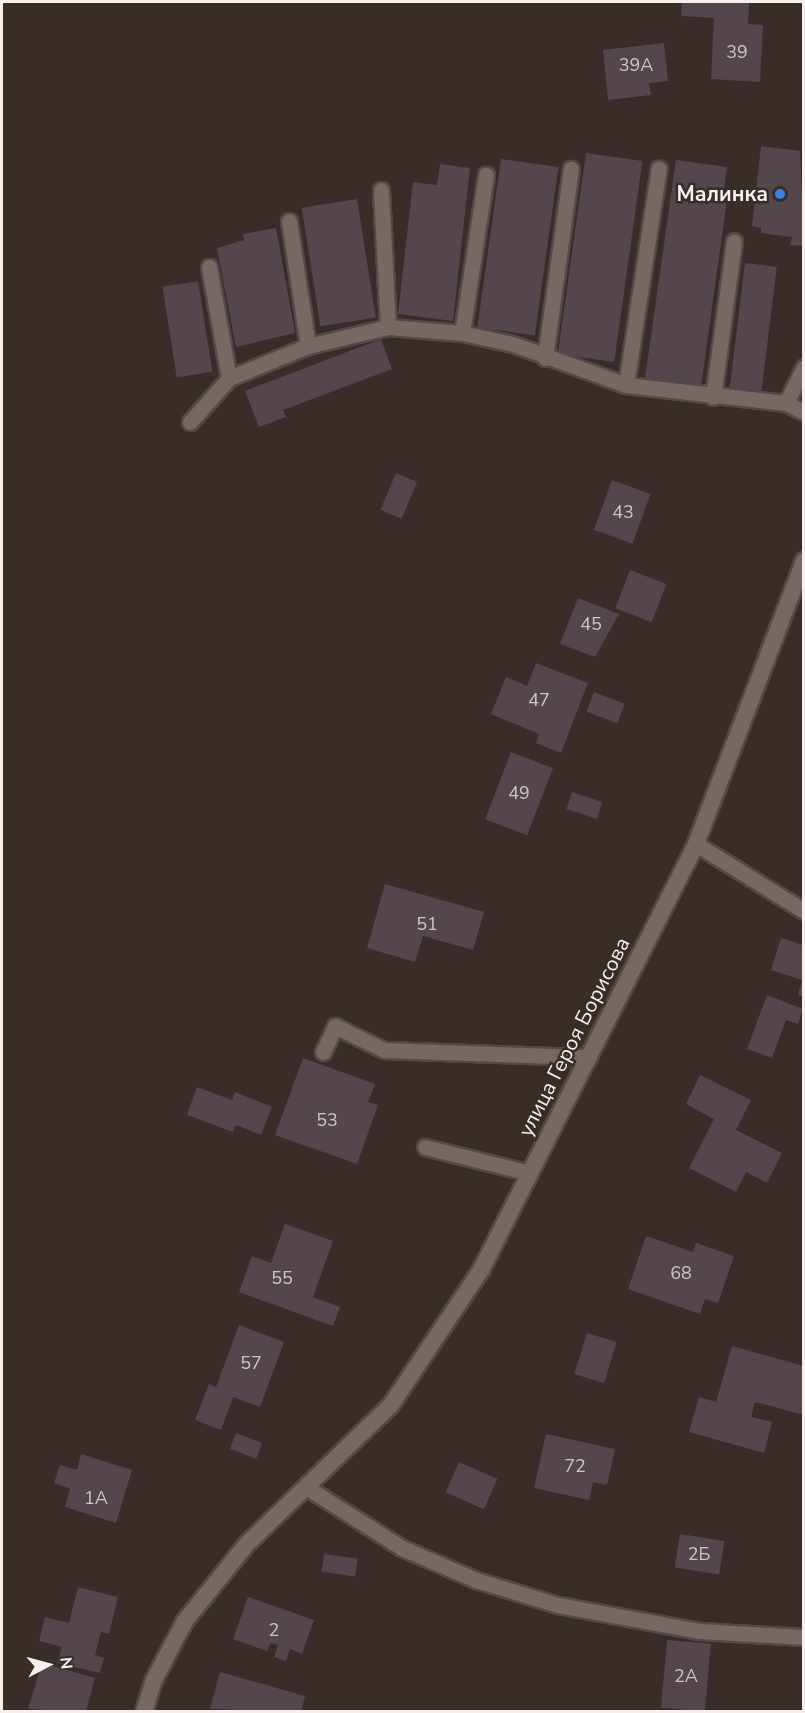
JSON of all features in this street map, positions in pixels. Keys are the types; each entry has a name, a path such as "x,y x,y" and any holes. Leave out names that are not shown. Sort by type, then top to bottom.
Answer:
{"street":[{"name":"улица Героя Борисова","path":"144,1712 154,1680 185,1622 247,1544 391,1405 481,1270 696,844 804,561"}],"lane":[{"path":"626,385 659,168"},
{"path":"545,358 571,170"},
{"path":"462,333 486,175"},
{"path":"381,190 388,327"},
{"path":"289,221 308,346"},
{"path":"713,398 734,241"},
{"path":"209,267 229,378"},
{"path":"190,422 229,378 308,346 388,327 462,333 513,344 545,358 626,385 713,398 786,403 804,412"},
{"path":"786,403 804,367"},
{"path":"696,844 804,911"},
{"path":"323,1052 335,1026 384,1050 589,1057"},
{"path":"425,1147 530,1173"},
{"path":"306,1487 402,1548 476,1580 558,1605 699,1630 804,1637"}],"building":[{"path":"682,2 749,2 748,24 763,25 760,82 711,79 714,18 681,16"},
{"path":"664,43 668,81 649,83 651,95 608,100 603,50"},
{"name":"Малинка","path":"761,146 800,151 804,246 790,245 792,237 761,233 761,228 752,226"},
{"path":"586,153 642,161 614,362 558,354"},
{"path":"501,159 558,167 535,335 477,327"},
{"path":"676,160 727,167 723,199 727,200 701,386 645,378"},
{"path":"440,164 470,168 453,321 398,314 413,182 437,185"},
{"path":"357,199 376,318 320,326 302,208"},
{"path":"276,228 295,333 236,347 217,248 244,240 243,234"},
{"path":"745,263 777,267 762,391 730,387"},
{"path":"198,281 212,372 177,377 162,287"},
{"path":"381,339 392,369 283,410 286,417 259,427 245,391"},
{"path":"396,473 417,482 402,519 380,510"},
{"path":"612,480 651,494 632,544 594,530"},
{"path":"630,570 666,584 652,622 615,608"},
{"path":"578,598 619,614 595,657 560,644"},
{"path":"536,663 588,683 561,753 536,743 539,734 491,714 506,677 527,686"},
{"path":"594,692 625,704 617,723 586,712"},
{"path":"511,752 553,768 527,835 485,819"},
{"path":"572,792 602,802 597,819 566,809"},
{"path":"385,884 484,912 473,950 423,936 415,962 367,948"},
{"path":"781,938 804,945 804,997 798,995 802,980 771,970"},
{"path":"767,995 803,1009 798,1024 786,1020 772,1058 747,1049"},
{"path":"303,1058 375,1084 368,1102 378,1105 357,1164 275,1135"},
{"path":"700,1075 751,1100 736,1130 782,1153 767,1183 746,1172 736,1192 689,1168 714,1119 686,1104"},
{"path":"197,1087 232,1100 235,1092 272,1107 261,1135 236,1125 233,1132 187,1115"},
{"path":"285,1224 333,1241 313,1297 340,1307 333,1326 239,1292 252,1256 271,1263"},
{"path":"646,1236 693,1252 696,1243 734,1256 718,1303 705,1299 700,1314 628,1289"},
{"path":"239,1325 284,1342 260,1407 233,1397 221,1430 195,1420 209,1384 216,1387"},
{"path":"587,1333 617,1342 604,1383 574,1374"},
{"path":"732,1346 804,1366 804,1415 755,1402 751,1417 772,1422 764,1453 689,1432 699,1397 716,1402"},
{"path":"236,1433 262,1443 256,1459 230,1449"},
{"path":"546,1434 615,1449 607,1485 593,1482 589,1500 534,1488"},
{"path":"81,1454 132,1470 116,1523 65,1507 70,1489 54,1483 60,1465 77,1470"},
{"path":"459,1462 497,1479 484,1509 446,1492"},
{"path":"680,1534 724,1541 719,1575 675,1568"},
{"path":"324,1554 358,1559 355,1577 321,1572"},
{"path":"78,1587 118,1597 109,1634 101,1632 95,1655 104,1658 100,1673 57,1663 62,1647 39,1641 45,1617 69,1623"},
{"path":"248,1597 314,1620 302,1654 290,1649 286,1661 274,1657 278,1645 270,1643 267,1651 233,1639"},
{"path":"667,1640 711,1644 705,1712 661,1708"},
{"path":"42,1663 95,1678 86,1712 28,1709"},
{"path":"220,1672 305,1696 301,1712 210,1709"}],"place":[{"name":"Малинка","path":"780,194"}]}
